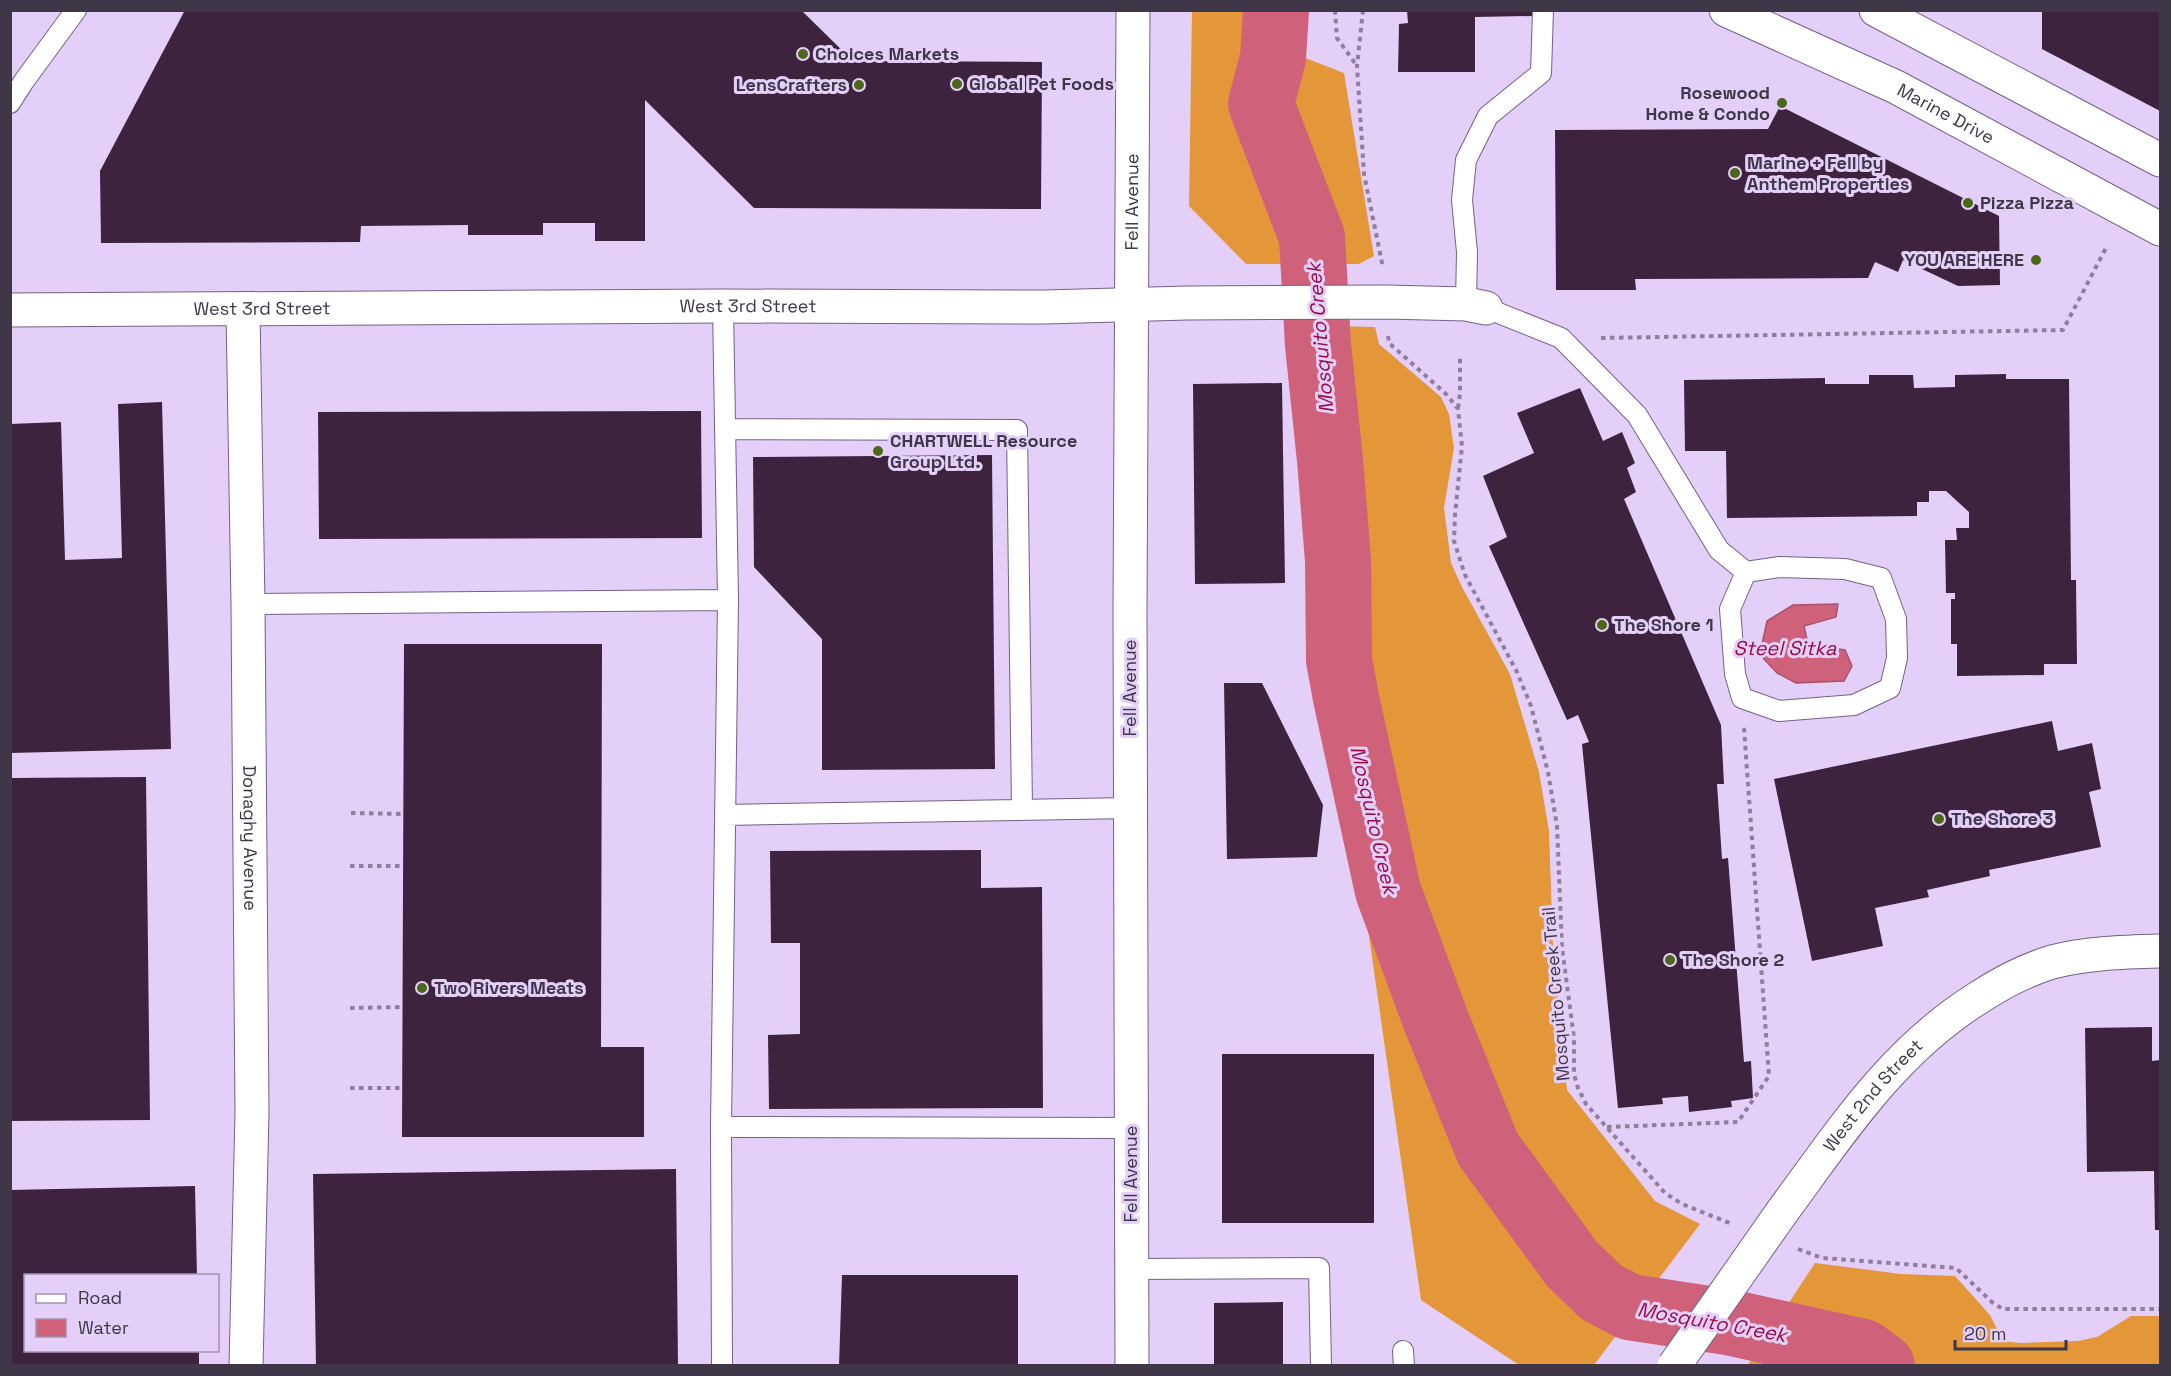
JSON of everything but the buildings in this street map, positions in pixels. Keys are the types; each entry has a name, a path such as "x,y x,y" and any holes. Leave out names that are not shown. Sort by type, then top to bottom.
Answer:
{"main road":[{"name":"Fell Avenue","path":"1132,1365 1130,808 1133,10"},
{"name":"Marine Drive","path":"1726,10 1896,87 2160,229"},
{"path":"1876,10 2160,160"},
{"name":"West 3rd Street","path":"10,310 723,306 1052,307 1252,303 1476,306"},
{"name":"Donaghy Avenue","path":"243,310 252,1113 246,1365"},
{"name":"West 2nd Street","path":"1674,1365 1872,1090 1915,1046 1951,1015 1995,987 2023,973 2051,963 2085,955 2160,951"}],"lane":[{"path":"10,103 76,10"},
{"path":"1543,10 1541,73 1488,116 1466,160 1462,200 1467,252 1476,306 1561,338 1636,415 1719,550 1746,572 1780,567 1845,569 1881,578 1896,619 1897,658 1890,688 1854,705 1779,711 1743,698 1735,674 1730,609 1746,572"},
{"path":"722,1365 721,1127 728,600 723,306"},
{"path":"725,429 1017,430 1022,809"},
{"path":"248,604 728,600"},
{"path":"725,815 1130,808"},
{"path":"721,1127 1130,1128"},
{"path":"1131,1269 1319,1268 1321,1365"}],"path":[{"path":"1335,10 1337,38 1357,66"},
{"path":"1363,10 1357,66 1364,174 1384,274"},
{"path":"1561,338 2063,330 2107,246"},
{"path":"1387,327 1389,343 1448,394 1458,409"},
{"name":"Mosquito Creek Trail","path":"1460,357 1458,409 1462,446 1454,541 1465,575 1517,672 1531,706 1548,772 1557,826 1562,948 1574,1038 1574,1074 1578,1088 1586,1104 1665,1193 1682,1204 1739,1226"},
{"path":"1606,1127 1738,1122 1769,1076 1743,698"},
{"path":"351,813 403,814"},
{"path":"350,866 403,866"},
{"path":"350,1008 402,1007"},
{"path":"350,1088 402,1088"},
{"path":"1791,1246 1822,1258 1956,1268 1993,1303 2003,1309 2160,1309"}],"shaded area":[{"path":"1192,11 1266,11 1267,43 1344,73 1374,256 1359,264 1246,264 1189,206"},
{"path":"1291,325 1375,327 1379,344 1441,397 1449,414 1454,448 1444,508 1451,563 1510,674 1539,772 1549,831 1553,947 1567,1090 1655,1201 1700,1224 1594,1365 1519,1365 1421,1300 1324,621"},
{"path":"1815,1263 1901,1274 1955,1276 1990,1315 2003,1341 2020,1343 2078,1341 2097,1337 2131,1316 2160,1316 2160,1365 1748,1365"}],"water":[{"name":"Steel Sitka","path":"1838,604 1836,617 1804,626 1808,644 1845,650 1852,666 1844,681 1796,683 1777,673 1763,658 1762,644 1767,621 1793,605"}],"waterway":[{"name":"Mosquito Creek","path":"1276,10 1273,58 1261,104 1312,237 1318,345 1338,560 1339,660 1346,698 1388,891 1435,1018 1488,1149 1572,1264 1601,1292 1629,1307 1728,1322 1863,1352 1882,1366"}],"place":[{"name":"Choices Markets","path":"803,54"},
{"name":"Global Pet Foods","path":"957,84"},
{"name":"LensCrafters","path":"859,85"},
{"name":"Rosewood Home & Condo","path":"1782,103"},
{"name":"Marine + Fell by Anthem Properties","path":"1735,173"},
{"name":"Pizza Pizza","path":"1968,203"},
{"name":"YOU ARE HERE","path":"2036,260"},
{"name":"CHARTWELL Resource Group Ltd.","path":"878,451"},
{"name":"The Shore 1","path":"1602,625"},
{"name":"The Shore 3","path":"1939,819"},
{"name":"The Shore 2","path":"1670,960"},
{"name":"Two Rivers Meats","path":"422,988"}]}
